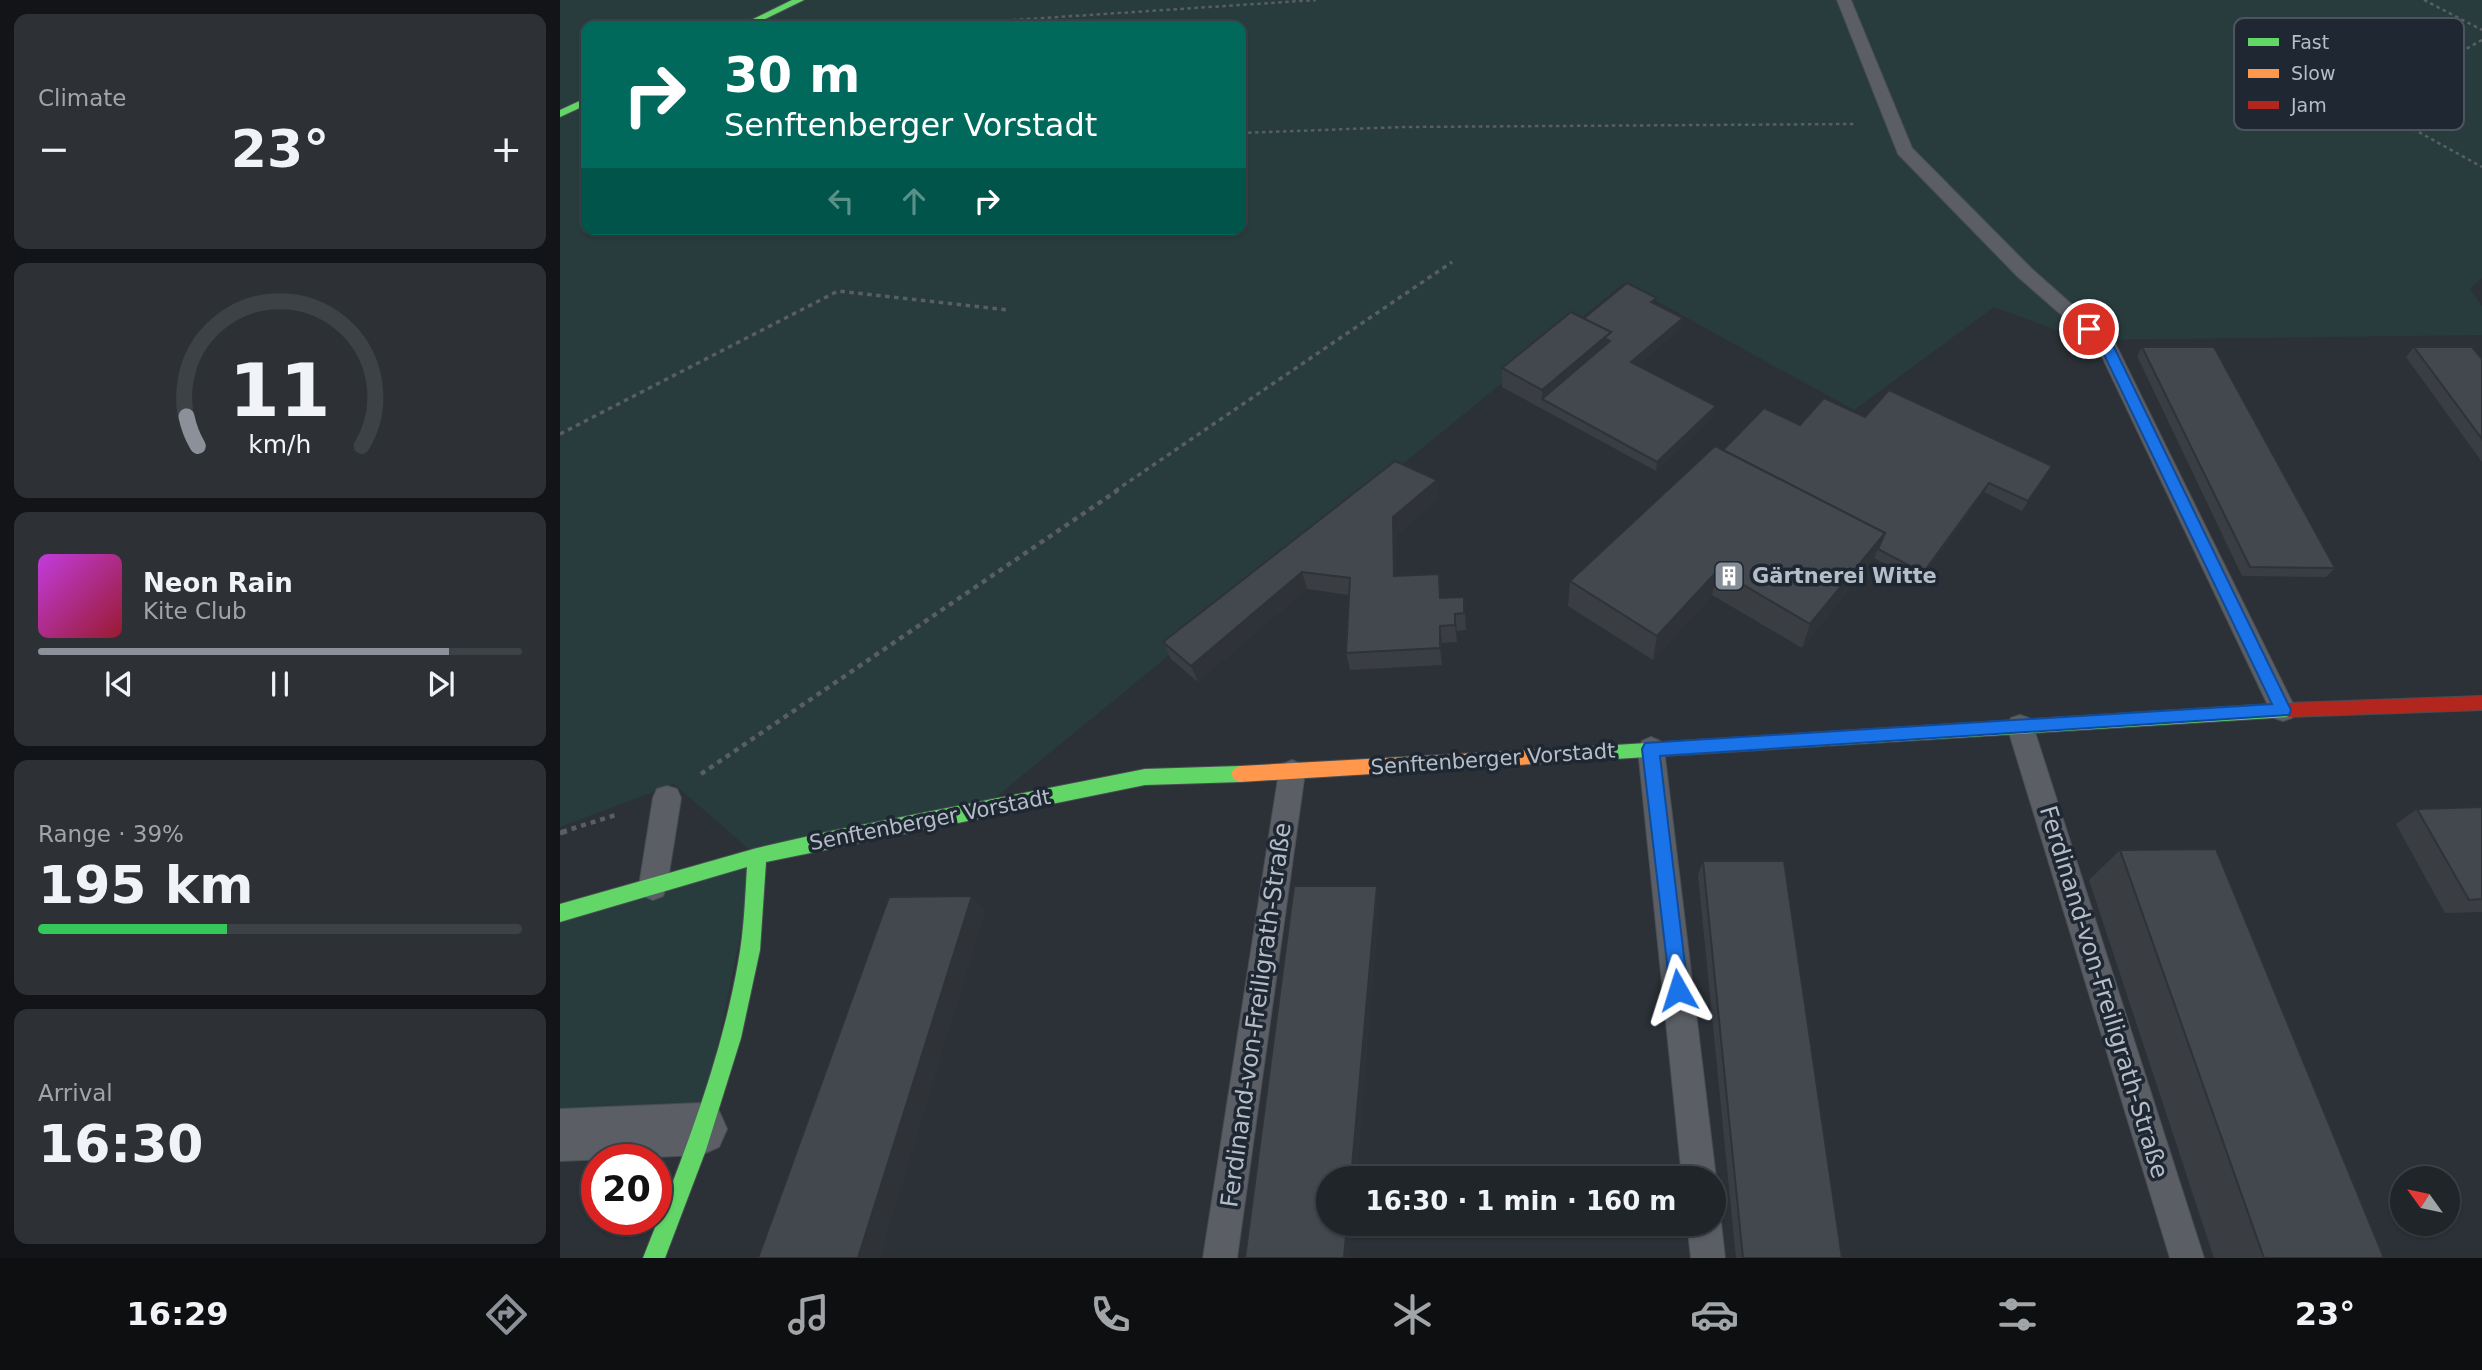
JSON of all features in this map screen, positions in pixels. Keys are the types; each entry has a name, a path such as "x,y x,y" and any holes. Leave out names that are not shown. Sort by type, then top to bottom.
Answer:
{"street":[{"path":"755,21 799,0"},
{"path":"560,114 581,104"},
{"name":"Senftenberger Vorstadt","path":"560,913 757,856 1144,777 1292,772 2283,710 2482,703"},
{"path":"654,1258 701,1129 742,992 755,895 757,856"},
{"path":"560,1135 701,1129"}],"lane":[{"path":"1844,0 1904,150 2024,272 2105,343 2283,710"},
{"name":"Ferdinand-von-Freiligrath-Straße","path":"2020,726 2187,1258"},
{"path":"1651,749 1698,1166"},
{"name":"Ferdinand-von-Freiligrath-Straße","path":"1220,1258 1292,772"},
{"path":"653,886 667,798"},
{"path":"1705,1236 1708,1258"}],"path":[{"path":"998,21 1315,0"},
{"path":"2424,0 2459,18"},
{"path":"2464,21 2482,30"},
{"path":"2464,50 2482,40"},
{"path":"1246,133 1403,127 1894,124"},
{"path":"2415,130 2482,167"},
{"path":"560,833 667,798 1452,262"},
{"path":"560,434 838,290 1009,310"}],"green space":[{"path":"560,0 2482,0 2482,278 2470,289 2482,306 2482,335 2084,340 1994,307 1854,410 1624,283 981,809 757,856 674,784 560,827"},
{"path":"756,857 701,1129 560,1135 560,914"}],"building":[{"path":"1627,283 1657,298 1651,302 1683,318 1631,362 1716,406 1657,462 1542,399 1610,341 1604,338 1611,332 1583,319"},
{"path":"1571,312 1611,332 1542,390 1502,368"},
{"path":"2142,347 2214,347 2335,568 2250,567"},
{"path":"2414,347 2472,347 2482,359 2482,439"},
{"path":"1889,390 2052,466 2028,501 1989,483 1923,573 1878,549 1885,533 1723,450 1764,408 1800,425 1824,398 1865,417"},
{"name":"Gärtnerei Witte","path":"1715,446 1885,533 1810,624 1718,570 1657,636 1570,581"},
{"path":"1395,461 1437,480 1393,517 1394,576 1439,574 1440,598 1464,597 1464,613 1455,614 1455,625 1440,626 1440,648 1346,653 1350,578 1302,572 1191,666 1163,642"},
{"path":"2482,807 2482,899 2469,900 2417,809"},
{"path":"2216,849 2384,1258 2264,1258 2120,850"},
{"path":"1703,861 1784,861 1842,1258 1743,1258"},
{"path":"1294,886 1377,886 1352,1166 1316,1166 1316,1236 1346,1236 1344,1258 1245,1258"},
{"path":"972,896 858,1258 758,1258 889,897"}],"traffic: fast":[{"path":"755,21 799,0"},
{"path":"560,114 581,104"},
{"path":"1583,754 2289,710"},
{"path":"560,913 757,856 831,839 1145,777 1240,774"},
{"path":"654,1258 695,1150 731,1038 750,950 757,856"}],"traffic: slow":[{"path":"1240,774 1583,754"}],"traffic: jam":[{"path":"2289,710 2482,703"}],"place":[{"name":"Gärtnerei Witte","path":"1729,576"}],"route":[{"path":"1678,990 1651,749 2283,710 2105,343 2089,329"}]}
